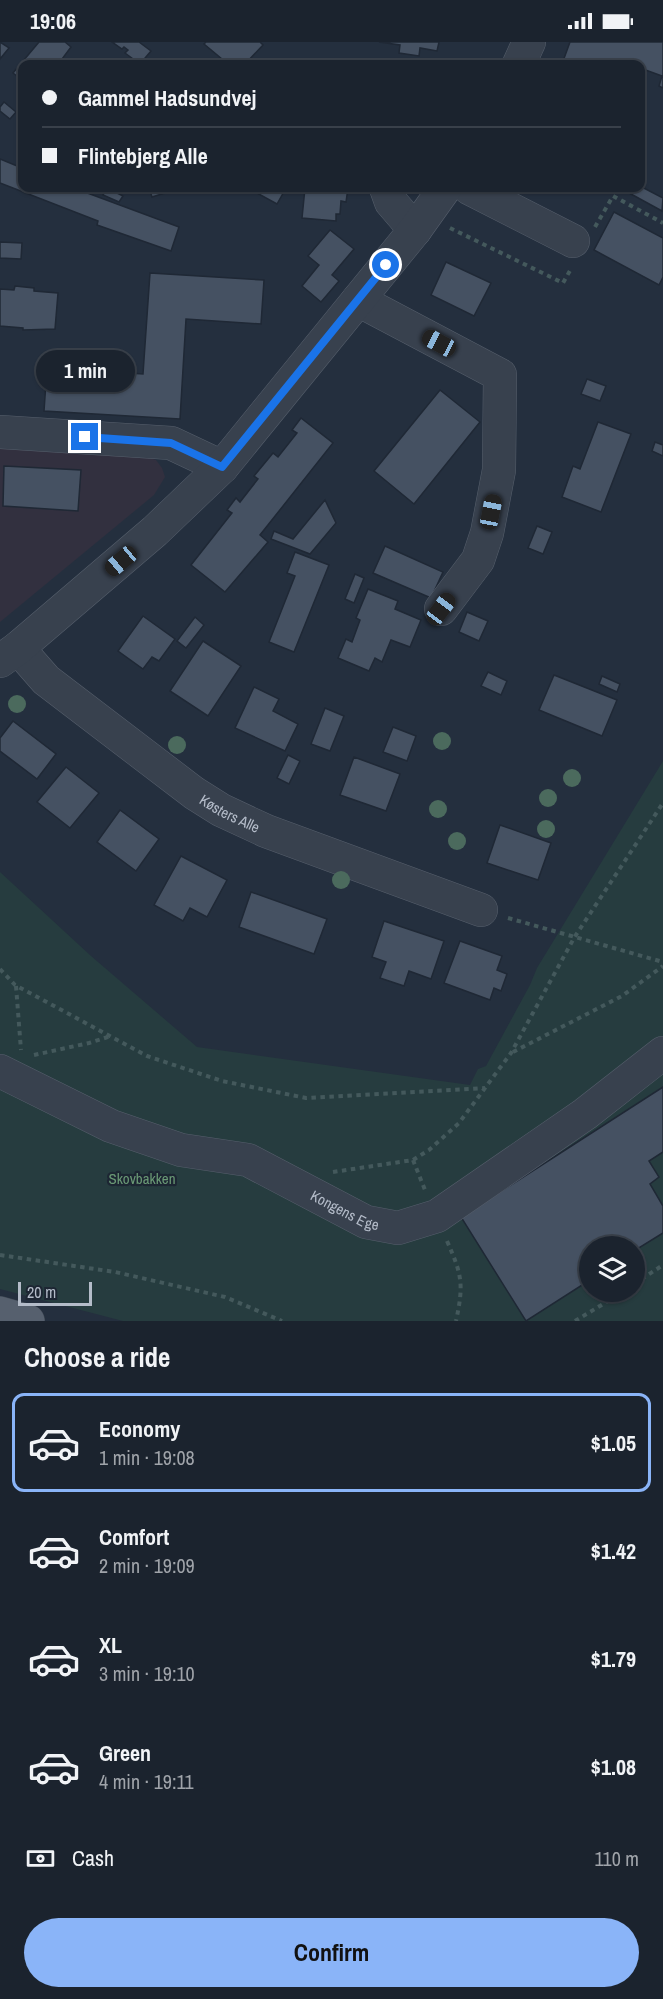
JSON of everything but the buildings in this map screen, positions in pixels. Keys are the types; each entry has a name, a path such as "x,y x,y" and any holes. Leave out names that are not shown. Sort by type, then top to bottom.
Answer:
{"main road":[{"path":"0,1313 28,1321"}],"street":[{"path":"521,60 529,42"},
{"path":"387,192 391,202 415,230"},
{"path":"9,655 155,531 222,467 415,230 442,192"},
{"path":"477,192 573,241"},
{"path":"357,300 500,375 499,470 487,533 478,560 441,609"},
{"path":"0,432 171,443 222,467"},
{"name":"Køsters Alle","path":"9,655 46,680 194,793 221,810 266,831 481,910"},
{"name":"Kongens Ege","path":"15,1070 111,1126 181,1150 248,1160 366,1222 398,1228 437,1216 585,1114 663,1053"}],"path":[{"path":"329,1173 413,1160 429,1150 459,1124 512,1053 574,938 663,803"},
{"path":"481,910 663,964"},
{"path":"512,1053 622,996 663,964"},
{"path":"0,969 15,986 147,1056 222,1081 306,1098 486,1088"},
{"path":"15,986 15,1070 60,1050 111,1036"},
{"path":"413,1160 460,1271 461,1297 456,1321"},
{"path":"0,1255 115,1272 225,1297 282,1321"},
{"path":"645,1277 663,1265"},
{"path":"575,1321 606,1302"}],"shaded area":[{"path":"0,447 150,458 156,460 165,477 154,495 0,622"}],"green space":[{"name":"Skovbakken","path":"663,761 663,1321 123,1321 0,1289 0,872 91,956 197,1047 470,1085 478,1069 486,1066 537,968"}],"route":[{"path":"85,437 171,443 222,467 386,265"}]}
